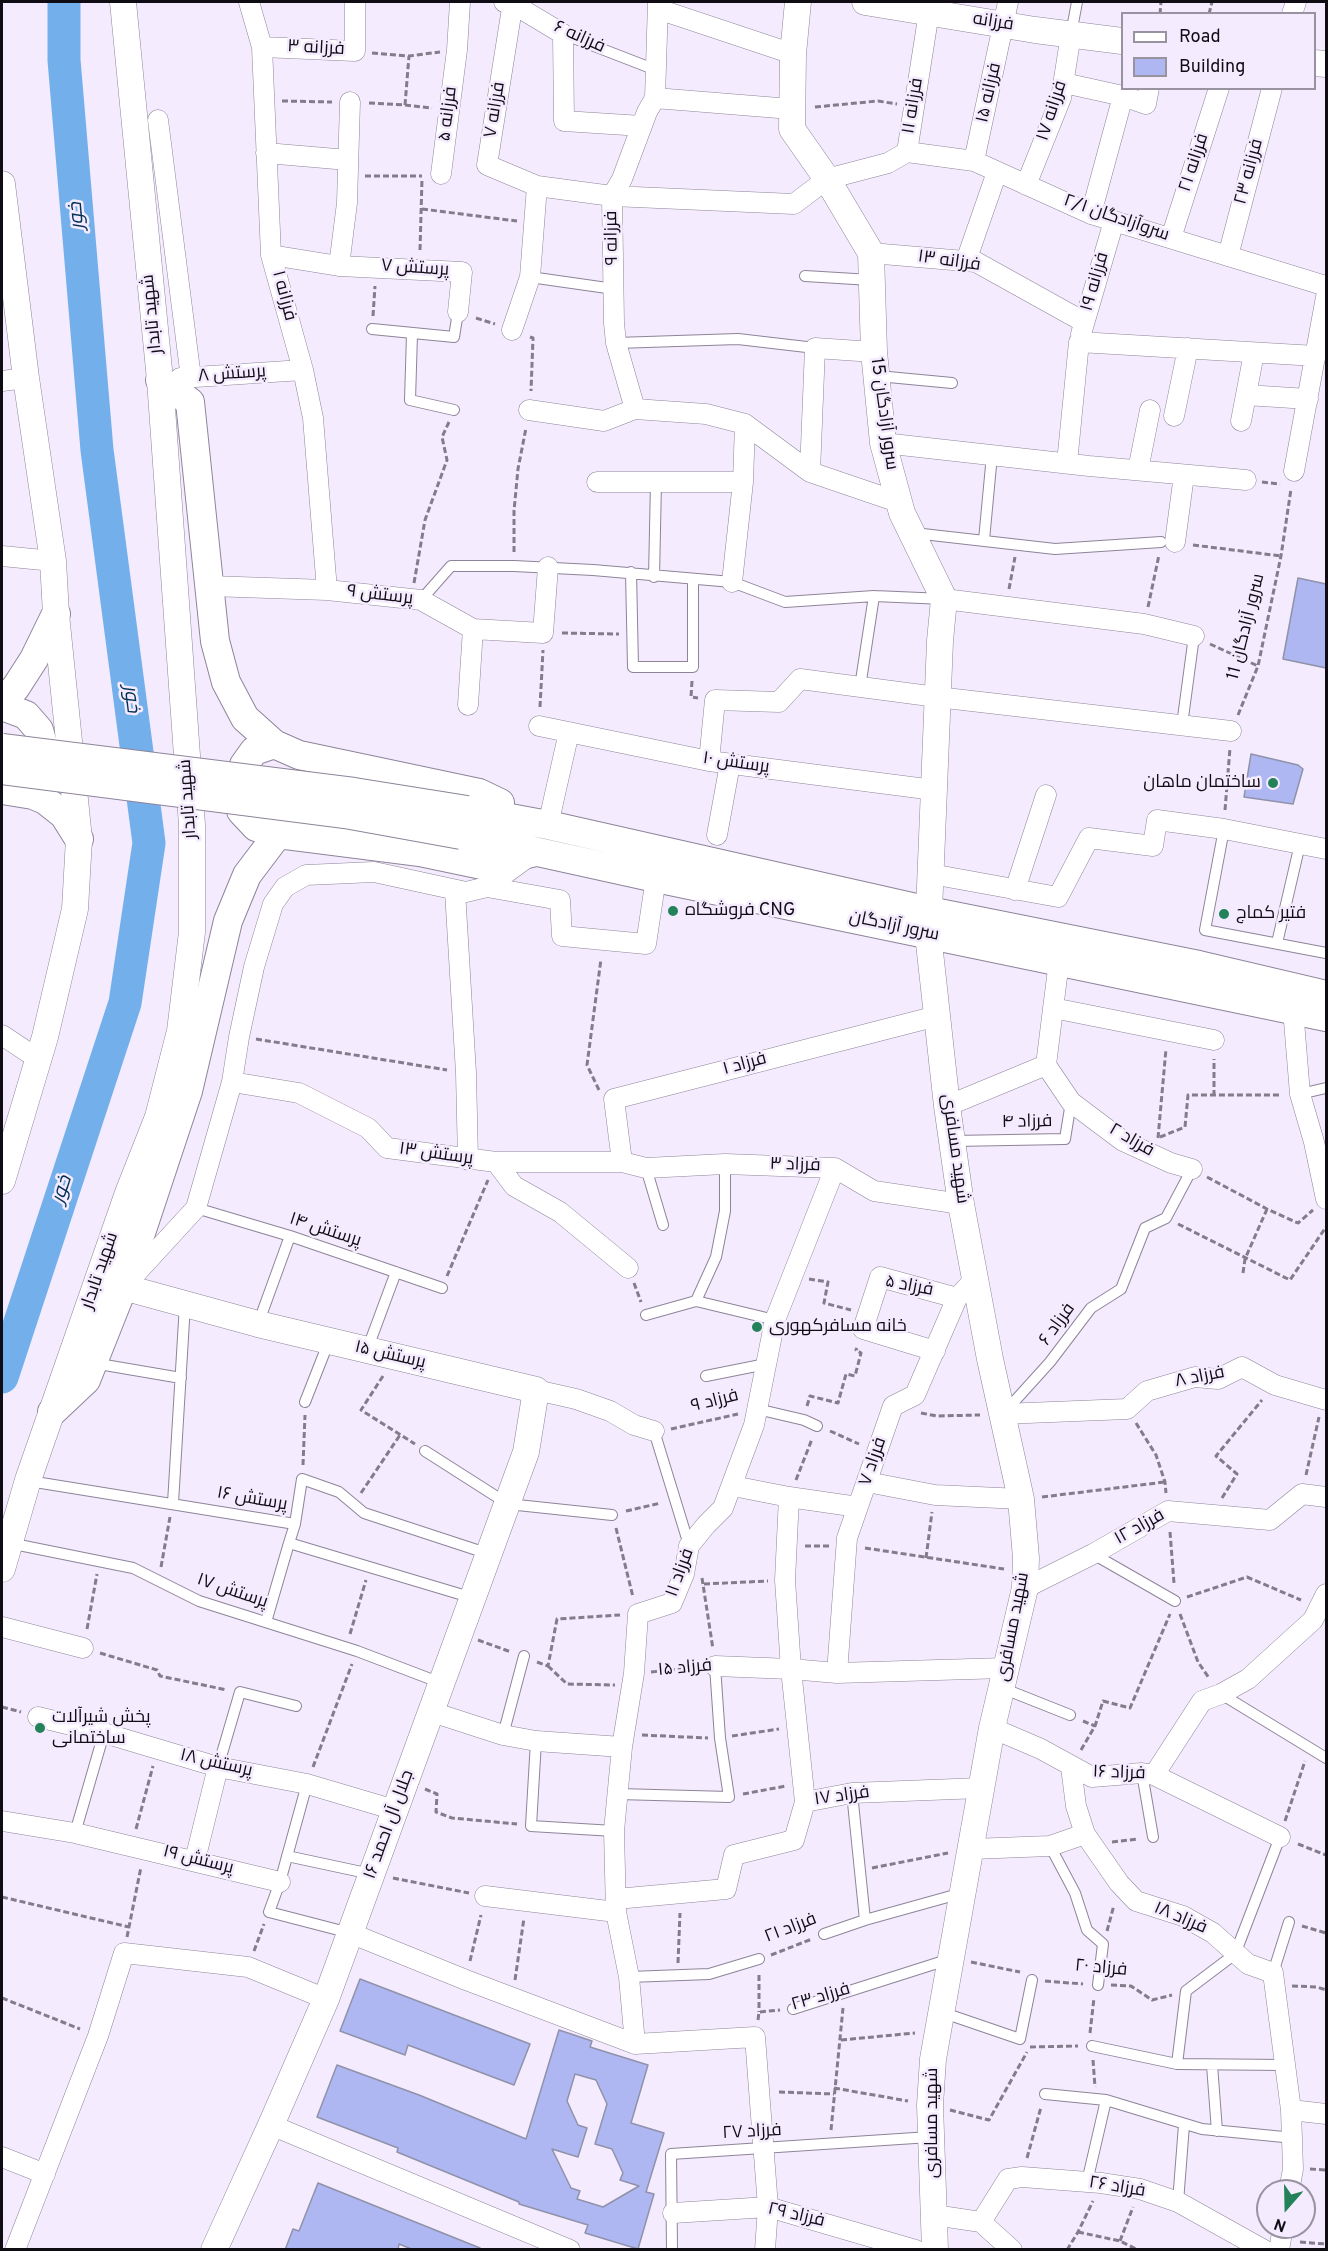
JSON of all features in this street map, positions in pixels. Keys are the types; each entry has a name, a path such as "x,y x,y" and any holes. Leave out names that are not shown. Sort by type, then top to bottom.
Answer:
{"main road":[{"path":"160,380 190,402 214,641 226,682 245,718 274,744 299,755 479,793 548,825"},
{"path":"2,789 21,784 29,778 42,761 43,744 39,729 26,715 2,704 34,659 56,614"},
{"path":"274,744 254,751 244,765 238,789 241,811 256,827 278,834 420,852 482,865 536,852"},
{"path":"2,748 354,792 464,822"},
{"path":"2,770 345,814 464,822"},
{"path":"2,789 33,795 45,800 64,815 79,838"},
{"name":"سرور آزادگان","path":"464,822 548,825 929,922 1059,961 1294,999 1326,994"},
{"name":"سرور آزادگان","path":"464,822 536,852 656,878 1199,965 1294,999 1326,1017"},
{"path":"52,1412 86,1380 123,1287 188,1091 228,921 247,875 278,834"}],"street":[{"name":"شهید تابدار","path":"2,1569 28,1480 128,1193 158,1117 180,1031 192,932 192,825 160,380 123,2"},
{"name":"فرزانه ۱","path":"249,2 262,47 271,255 314,418 327,590"},
{"name":"فرزانه ۳","path":"262,47 355,51 355,2"},
{"name":"فرزانه ۵","path":"431,175 449,110 457,50 460,2"},
{"name":"فرزانه ۶","path":"510,2 563,34"},
{"name":"فرزانه ۷","path":"510,2 487,165 537,186"},
{"name":"سرور آزادگان 15","path":"798,2 793,54 792,129 826,179 871,253 875,364 883,443 898,502 910,532 944,599"},
{"name":"فرزانه","path":"865,2 895,4 929,12 1007,13 1071,34 1121,41"},
{"path":"658,5 793,54"},
{"name":"فرزانه ۹","path":"635,409 616,343 612,196 622,179 655,98 658,5"},
{"name":"فرزانه ۱۱","path":"826,179 888,163 907,152 929,12"},
{"name":"فرزانه ۱۵","path":"974,161 1007,13"},
{"path":"563,34 564,121 642,126"},
{"name":"فرزانه ۱۷","path":"1026,185 1061,98 1071,34"},
{"path":"1064,83 1123,96 1146,104 1149,90"},
{"name":"فرزانه ۲۱","path":"1171,238 1218,90"},
{"name":"فرزانه ۲۳","path":"1228,256 1271,90"},
{"path":"1091,214 1123,96"},
{"path":"655,98 791,109"},
{"path":"339,266 347,203 350,102"},
{"path":"158,120 191,378"},
{"name":"۲/۱ سروآزادگان","path":"907,152 974,161 1091,214 1326,286"},
{"path":"266,153 348,168"},
{"path":"966,261 997,172"},
{"path":"512,330 530,278 537,186 612,196 794,204 826,179"},
{"path":"2,184 14,380 53,561 56,614 79,838 75,909 45,1037 2,1181"},
{"name":"فرزانه ۱۹","path":"1067,463 1079,342 1114,221"},
{"name":"فرزانه ۱۳","path":"871,253 966,261 984,265 1084,322"},
{"name":"پرستش ۷","path":"271,255 339,266 462,272 458,312"},
{"path":"1293,478 1326,297"},
{"path":"1079,342 1316,356"},
{"path":"810,472 815,348 875,364"},
{"path":"1174,416 1188,348"},
{"path":"1241,421 1254,353"},
{"name":"پرستش ۸","path":"160,380 303,370"},
{"path":"1246,395 1308,399"},
{"path":"529,410 604,421 635,409 706,414 746,424 810,472 898,502"},
{"path":"1138,470 1150,410"},
{"path":"732,582 746,424"},
{"path":"883,443 1246,480"},
{"path":"1168,542 1184,475"},
{"path":"597,482 742,482"},
{"path":"2,556 53,561"},
{"path":"543,633 548,567"},
{"name":"پرستش ۹","path":"209,586 327,590 416,600 473,629 543,633"},
{"path":"929,922 937,697 944,599 1144,624 1194,636"},
{"path":"468,705 473,629"},
{"path":"709,761 715,700 779,702 800,678 937,697 1231,731"},
{"name":"پرستش ۱۰","path":"540,726 709,761 934,790"},
{"path":"548,825 569,732"},
{"path":"717,835 730,764"},
{"path":"1015,890 1046,795"},
{"path":"931,874 1059,897 1089,838 1153,846 1157,820 1326,849"},
{"path":"123,1287 196,1208 232,1082 254,967 273,904 285,887 306,875 374,872 466,892 487,887 536,852"},
{"path":"487,887 560,900 562,936 646,944 656,878"},
{"path":"455,891 466,1073 468,1160"},
{"name":"شهید مسافری","path":"929,922 947,1106 961,1204 990,1359 1021,1499 1025,1529 1026,1580 992,1728 939,2022 930,2104 935,2250"},
{"path":"947,1106 1046,1065 1059,961"},
{"path":"1294,999 1300,1094 1320,1143 1326,1199"},
{"path":"1053,1008 1214,1040"},
{"name":"فرزاد ۱","path":"614,1099 937,1016"},
{"path":"2,1035 38,1059"},
{"name":"فرزاد ۲","path":"1046,1065 1071,1102 1123,1141 1157,1147 1192,1169"},
{"name":"پرستش ۱۳","path":"232,1082 299,1094 368,1128 387,1148 496,1162 622,1162"},
{"path":"614,1099 622,1162"},
{"path":"496,1162 514,1186 560,1212 627,1268"},
{"name":"فرزاد ۳","path":"622,1162 646,1168 725,1164 835,1168 874,1191 961,1204"},
{"name":"فرزاد ۱۱","path":"638,1614 672,1603 684,1574 689,1546 723,1508 733,1486 754,1425 775,1320 790,1277 835,1168"},
{"name":"فرزاد ۵","path":"865,1321 880,1277 957,1298"},
{"path":"893,1406 915,1395 957,1298 976,1278"},
{"name":"پرستش ۱۵","path":"123,1287 258,1324 576,1399 610,1411 634,1425 654,1431"},
{"path":"865,1321 935,1351"},
{"name":"فرزاد ۸","path":"1128,1409 1146,1390 1195,1377 1218,1378 1242,1367 1275,1385 1325,1399"},
{"name":"جلال آل احمد ۱۶","path":"214,2250 272,2125 326,1999 526,1452 536,1390"},
{"name":"فرزاد ۷","path":"837,1673 847,1538 893,1406"},
{"path":"1002,1414 1128,1409"},
{"path":"867,1482 935,1495 1021,1499"},
{"path":"733,1486 858,1507"},
{"path":"1302,1494 1326,1497"},
{"name":"فرزاد ۱۲","path":"1026,1580 1093,1554 1168,1511 1270,1521 1302,1494"},
{"path":"789,1497 785,1580 791,1669 804,1792"},
{"path":"1148,1774 1202,1701 1221,1694 1248,1679 1313,1620 1323,1601"},
{"path":"635,2044 629,1977 616,1906 614,1831 622,1747 626,1734 633,1679 638,1614"},
{"path":"2,1627 83,1648"},
{"name":"فرزاد ۱۵","path":"715,1666 837,1673 1003,1678"},
{"path":"432,1712 503,1736 536,1741 622,1747"},
{"name":"پرستش ۱۸","path":"38,1717 104,1733 218,1767 307,1784 395,1810"},
{"name":"فرزاد ۱۶","path":"992,1728 1041,1749 1092,1777 1148,1774 1280,1837"},
{"path":"195,1860 218,1767"},
{"name":"فرزاد ۱۸","path":"1071,1767 1076,1806 1088,1839 1119,1883 1136,1902 1183,1916 1213,1933 1248,1964 1274,1979"},
{"name":"فرزاد ۱۷","path":"485,1896 616,1906 681,1893 726,1888 734,1855 794,1840 804,1792 852,1793 981,1788"},
{"name":"پرستش ۱۹","path":"2,1821 75,1833 280,1882"},
{"path":"970,1849 1050,1846 1088,1839"},
{"path":"350,1933 635,2044 755,2037 768,2207 765,2250"},
{"path":"15,2250 98,2036 124,1953 248,1967 326,1999"},
{"path":"1274,1979 1294,2138 1291,2179"},
{"path":"1291,2110 1326,2115"},
{"path":"272,2125 570,2250"},
{"path":"2,2157 45,2174"},
{"path":"981,2222 1008,2179 1022,2177"},
{"name":"فرزاد ۲۶","path":"1022,2177 1140,2189 1276,2242"},
{"name":"فرزاد ۲۹","path":"673,2213 768,2207 916,2250"},
{"path":"934,2215 981,2222 1012,2250"}],"lane":[{"path":"1071,34 1077,2"},
{"name":"فرزانه ۶","path":"563,34 656,69"},
{"path":"805,276 872,280"},
{"path":"530,278 614,289"},
{"path":"372,329 454,337 458,312"},
{"path":"412,334 410,400 454,410"},
{"path":"616,343 738,339 815,348"},
{"path":"875,364 952,384"},
{"path":"984,540 992,455"},
{"path":"654,577 656,482"},
{"path":"910,532 1055,549 1168,542"},
{"path":"416,600 451,566 548,567 732,582 785,602 873,596 944,599"},
{"path":"631,572 633,667 693,667 693,579"},
{"path":"860,687 873,596"},
{"path":"1182,725 1194,636"},
{"path":"1224,830 1205,930 1326,953"},
{"path":"1277,943 1300,844"},
{"path":"1300,1094 1326,1088"},
{"name":"فرزاد ۴","path":"953,1141 1065,1139 1071,1102"},
{"path":"696,1301 716,1257 725,1211 725,1164"},
{"path":"646,1168 663,1225"},
{"name":"فرزاد ۶","path":"1002,1414 1050,1362 1091,1308 1121,1289 1145,1228 1166,1218 1192,1169"},
{"name":"پرستش ۱۴","path":"196,1208 290,1236 442,1288"},
{"path":"258,1324 290,1236"},
{"path":"367,1350 396,1272"},
{"path":"646,1315 696,1301 775,1320"},
{"path":"173,1503 185,1304"},
{"path":"305,1402 329,1341"},
{"path":"93,1363 181,1378"},
{"path":"706,1376 766,1364"},
{"name":"فرزاد ۹","path":"757,1409 804,1420 817,1426"},
{"path":"654,1431 689,1546"},
{"path":"425,1451 508,1504 612,1515"},
{"path":"295,1524 302,1479 339,1492 364,1513 490,1554"},
{"name":"پرستش ۱۶","path":"28,1480 295,1524 289,1543 474,1598"},
{"name":"پرستش ۱۷","path":"9,1543 133,1568 200,1601 346,1647 441,1683"},
{"path":"266,1622 289,1543"},
{"path":"1093,1554 1175,1601"},
{"path":"503,1736 524,1656"},
{"path":"618,1794 729,1797 720,1738 715,1666"},
{"path":"1003,1678 1070,1715"},
{"path":"218,1767 240,1692 296,1706"},
{"path":"1221,1694 1326,1758"},
{"path":"75,1833 104,1733"},
{"path":"536,1741 531,1826 614,1831"},
{"path":"1148,1774 1153,1837"},
{"path":"307,1784 280,1882 269,1912 350,1933"},
{"path":"852,1793 865,1920"},
{"path":"1178,2064 1186,1991 1236,1954 1280,1837"},
{"path":"1050,1846 1075,1893 1087,1930 1103,1944 1098,1985"},
{"path":"287,1856 372,1874"},
{"name":"فرزاد ۲۱","path":"824,1934 963,1892"},
{"path":"1274,1979 1288,1922"},
{"name":"فرزاد ۲۳","path":"794,2008 951,1958"},
{"name":"فرزاد ۲۱","path":"629,1977 709,1974 759,1959"},
{"path":"939,2022 1020,2039 1032,1980"},
{"path":"1092,2046 1178,2064 1285,2065"},
{"path":"1212,2065 1217,2131"},
{"path":"1045,2094 1106,2100 1184,2125 1217,2131 1294,2138"},
{"path":"1094,2183 1106,2100"},
{"path":"1178,2202 1184,2125"},
{"name":"فرزاد ۲۷","path":"672,2250 671,2154 931,2138"}],"path":[{"path":"355,51 409,56 457,50"},
{"path":"405,105 409,56"},
{"path":"264,101 350,102 449,110"},
{"path":"791,109 878,101 914,107"},
{"path":"348,168 431,175 422,209 419,269"},
{"path":"422,209 534,224"},
{"path":"372,329 376,267"},
{"path":"458,312 533,338 529,410 518,469 514,511 514,566"},
{"path":"416,600 425,520 447,460 442,437 454,410"},
{"path":"1246,480 1293,478"},
{"name":"سرور آزادگان 11","path":"1224,830 1231,731 1258,666 1281,556 1293,478"},
{"path":"1144,624 1168,542 1281,556"},
{"path":"1005,607 1018,543"},
{"path":"540,726 543,633 632,635"},
{"path":"1194,636 1258,666"},
{"path":"693,667 691,697 715,700"},
{"path":"603,940 587,1065 599,1091 614,1099"},
{"path":"1157,1147 1168,1030"},
{"path":"239,1036 466,1073"},
{"path":"1214,1040 1214,1096"},
{"path":"1157,1147 1185,1127 1188,1095 1300,1094"},
{"path":"442,1288 496,1162"},
{"path":"1192,1169 1298,1223 1326,1199"},
{"path":"1243,1273 1245,1259 1267,1209"},
{"path":"1166,1218 1290,1280 1326,1227"},
{"path":"627,1268 646,1315"},
{"path":"790,1277 828,1282 824,1303 865,1321 856,1350 861,1353 855,1376 846,1374 838,1403 810,1396 804,1420"},
{"path":"395,1356 361,1410 425,1451"},
{"path":"1211,1515 1237,1474 1216,1456 1275,1385"},
{"path":"1302,1494 1325,1399"},
{"path":"302,1479 305,1402"},
{"path":"893,1406 937,1416 1002,1414"},
{"name":"فرزاد ۹","path":"654,1431 695,1425 757,1409"},
{"path":"1128,1409 1156,1455 1165,1482 1175,1601 1198,1662 1221,1694"},
{"path":"789,1497 817,1426 878,1452"},
{"path":"353,1504 400,1435"},
{"path":"1021,1499 1165,1482"},
{"path":"926,1558 935,1495"},
{"path":"557,1619 638,1614 612,1515 675,1500"},
{"path":"158,1580 173,1503"},
{"path":"786,1546 848,1545 926,1558 1026,1580"},
{"path":"689,1546 704,1584 715,1666"},
{"path":"100,1560 83,1648 157,1670 160,1676 240,1692"},
{"path":"346,1647 370,1567"},
{"path":"1071,1767 1095,1726 1103,1701 1130,1708 1175,1601 1246,1577 1323,1601"},
{"path":"704,1584 785,1580"},
{"path":"307,1784 357,1651"},
{"name":"فرزاد ۱۵","path":"548,1666 567,1684 633,1679 715,1666"},
{"path":"1309,1748 1280,1837 1326,1855"},
{"path":"124,1953 138,1847 158,1750"},
{"path":"406,1782 437,1794 436,1812 452,1818 531,1826"},
{"path":"729,1797 804,1792"},
{"path":"1088,1839 1153,1837"},
{"path":"860,1870 970,1849"},
{"path":"372,1874 485,1896 466,1980"},
{"path":"1103,1944 1119,1883"},
{"path":"677,1976 681,1893"},
{"path":"2,1897 129,1927"},
{"path":"513,1997 527,1901"},
{"path":"248,1967 269,1912"},
{"path":"1288,1922 1326,1933"},
{"name":"فرزاد ۲۱","path":"759,1959 824,1934"},
{"name":"فرزاد ۲۰","path":"951,1958 1022,1973 1032,1980 1131,1986 1152,2000 1186,1991"},
{"path":"755,2037 759,2012 759,1959"},
{"path":"1274,1979 1326,1990"},
{"path":"830,2144 845,1992"},
{"path":"2,1998 98,2036"},
{"name":"فرزاد ۲۳","path":"759,2012 794,2008"},
{"path":"840,2040 939,2022"},
{"path":"1020,2039 1030,2047 1092,2046"},
{"path":"834,2088 930,2104 989,2121 1030,2047"},
{"path":"759,2091 834,2094"},
{"path":"1022,2177 1045,2094"},
{"path":"1067,2250 1078,2232 1094,2183"},
{"path":"1119,2241 1140,2189"},
{"path":"1078,2232 1119,2241 1138,2250"},
{"path":"1276,2242 1326,2244"}],"building":[{"path":"1298,578 1326,584 1326,668 1283,659"},
{"name":"ساختمان ماهان","path":"1251,754 1298,765 1303,769 1293,804 1244,797"},
{"path":"360,1979 530,2044 514,2085 408,2045 405,2055 340,2031"},
{"path":"559,2030 592,2041 590,2047 648,2065 631,2123 664,2133 646,2192 654,2194 638,2249 585,2233 588,2225 519,2204 519,2202 397,2152 398,2148 317,2117 337,2065 419,2095 526,2139","holes":["575,2074 596,2080 607,2104 595,2144 612,2149 623,2173 620,2180 639,2186 603,2207 577,2199 580,2191 571,2188 552,2149 578,2157 587,2128 578,2125 567,2101"]},
{"path":"318,2183 480,2248 480,2250 414,2250 399,2244 398,2250 285,2250 293,2229 299,2231"}],"waterway":[{"name":"خور","path":"2,1377 125,1003 149,843 97,450 64,60 64,2"}],"place":[{"name":"ساختمان ماهان","path":"1273,783"},
{"name":"فروشگاه CNG","path":"673,911"},
{"name":"فتیر کماج","path":"1224,914"},
{"name":"خانه مسافرکهوری","path":"757,1327"},
{"name":"پخش شیرآلات ساختمانی","path":"40,1728"}]}
